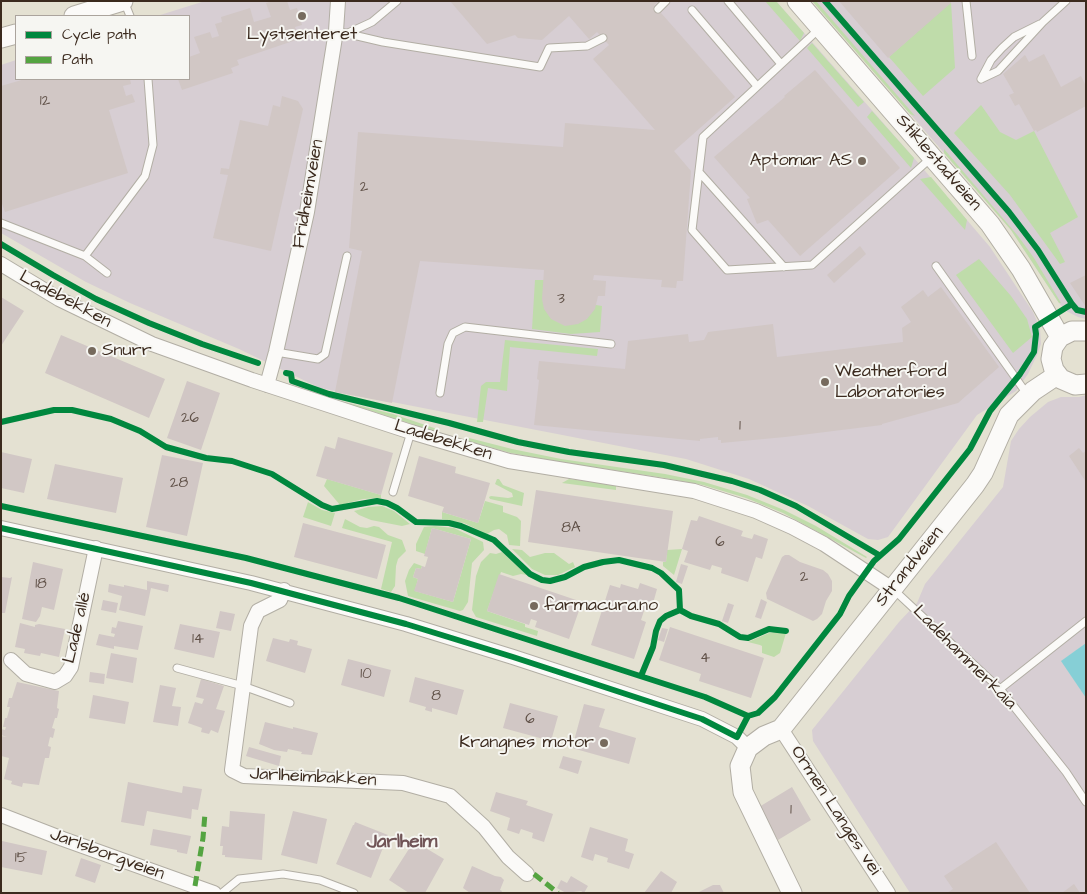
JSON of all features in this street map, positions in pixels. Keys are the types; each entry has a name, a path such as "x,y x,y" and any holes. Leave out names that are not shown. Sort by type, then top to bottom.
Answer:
{"street":[{"path":"77,15 124,1"},
{"name":"Fridheimveien","path":"267,385 307,212 342,32 338,1"},
{"name":"Stiklestadveien","path":"797,1 990,224 1021,269 1060,337"},
{"path":"1,38 15,34"},
{"name":"Ladebekken","path":"1,264 59,299 152,344 267,385 411,432 509,461 694,491 756,511 798,530 850,560 892,588"},
{"path":"1086,331 1072,331 1060,337 1051,353 1052,365 1057,375 1070,384 1086,384"},
{"name":"Strandveien","path":"748,748 764,736 781,729 975,485 983,473 1009,415 1028,396 1057,375"},
{"path":"1,528 284,590 406,624 513,657 702,719 737,738 748,748 740,766 743,792 792,893"},
{"name":"Lade allé","path":"11,660 26,674 55,682 65,676 71,666 96,548"},
{"name":"Jarlheimbakken","path":"284,590 280,600 258,611 251,626 232,770 244,776 403,783 450,796 484,827 508,857 527,874"},
{"name":"Ormen Langes vei","path":"781,729 888,893"},
{"name":"Jarlsborgveien","path":"1,815 63,840 214,893"}],"lane":[{"path":"124,1 130,15"},
{"path":"342,32 372,22 397,1"},
{"path":"658,9 666,1"},
{"path":"728,1 781,64"},
{"path":"966,1 972,56"},
{"path":"1043,22 1014,36 991,60 981,79 998,71 1043,22 1066,1"},
{"path":"692,10 758,86"},
{"path":"821,28 704,137 692,230 727,270 812,265 932,156"},
{"path":"342,32 383,42 540,67 549,48 587,46 603,38"},
{"path":"85,256 145,176 153,145 148,80"},
{"path":"699,172 784,267"},
{"path":"1,223 85,256 106,274"},
{"path":"276,352 318,359 325,354 347,256"},
{"path":"936,266 1028,396"},
{"path":"440,393 448,344 453,333 465,327 611,344"},
{"path":"393,492 411,432"},
{"name":"Ladehammerkaia","path":"892,588 1000,688 1066,772 1086,802"},
{"path":"1000,688 1086,621"},
{"path":"177,668 243,686 290,703"},
{"path":"222,893 240,879 283,874 320,880 354,893"}],"shaded area":[{"path":"205,1 776,1 990,247 1033,312 1040,328 1041,344 1037,355 1028,374 1016,391 977,415 888,537 878,540 868,539 808,506 749,479 686,459 320,388 239,349 130,303 86,282 1,233 1,65 15,60 15,80 190,80 190,15 160,15"},
{"path":"812,1 1086,1 1086,319 1066,311 1059,303 1011,230"},
{"path":"1086,395 1086,643 1062,661 1086,698 1086,893 910,893 813,741 812,730 899,622 917,603 925,584 1003,487 1011,441 1019,429 1048,402 1061,397"}],"green space":[{"path":"765,1 776,1 804,33 800,41"},
{"path":"812,1 816,1 915,116 910,114"},
{"path":"951,2 955,68 923,96 889,57"},
{"path":"812,43 864,102 858,107 807,48"},
{"path":"981,105 1000,132 1016,140 1034,131 1078,217 1050,233 1065,262 1060,264 1010,195 954,133"},
{"path":"872,111 914,158 911,168 867,117"},
{"path":"944,149 1018,236 1034,258 1061,303 1059,303 1011,230 944,153"},
{"path":"931,177 967,220 965,230 920,179"},
{"path":"979,259 1011,296 1027,319 1032,337 1013,353 956,275"},
{"path":"535,280 548,280 590,304 602,306 600,332 571,334 532,329"},
{"path":"505,340 598,349 597,356 510,347 507,391 488,388 483,422 477,422 481,386 486,382 500,382"},
{"path":"341,401 393,414 437,429 436,432"},
{"path":"469,438 561,459 665,474 704,482 747,495 784,510 816,526 867,557 783,513 746,498 703,485 511,453 468,441"},
{"path":"327,479 381,495 381,498 363,499 340,505 324,486"},
{"path":"497,479 503,485 524,493 522,506 490,499 489,497 491,496 513,497 512,493 495,484"},
{"path":"569,479 616,485 616,490 562,483"},
{"path":"485,501 503,506 503,512 517,517 521,521 520,546 509,545 507,535 499,529 487,534 464,523 442,519 442,512 478,523"},
{"path":"308,502 322,510 335,513 331,526 303,517"},
{"path":"382,506 394,511 410,524 402,526 371,520 354,511"},
{"path":"345,519 360,527 379,527 388,535 402,540 406,551 398,559 395,586 391,592 381,589 392,542 342,528"},
{"path":"424,527 454,528 483,542 484,550 472,563 468,602 463,610 460,611 408,596 405,581 414,563 422,566 421,569 416,568 413,577 418,579 415,591 453,602 471,539 432,528 425,554 416,551 416,544"},
{"path":"512,549 522,550 530,557 554,553 569,564 573,562 575,567 558,575 545,575 532,569"},
{"path":"682,549 674,575 663,566 663,562 666,562 667,550"},
{"path":"502,552 527,575 513,576 501,572 487,611 525,624 525,627 538,631 537,636 476,617 472,610 476,576 481,562 490,553"},
{"path":"769,633 786,633 780,653 774,657 762,653 762,646 748,642"}],"water":[{"path":"1086,643 1086,698 1061,661"}],"building":[{"path":"287,1 290,10 297,8 302,25 295,27 299,39 237,60 239,65 231,68 233,73 182,90 178,80 190,80 190,57 200,53 194,37 210,32 212,38 219,36 215,24 222,22 221,17 250,8 254,22 271,17 266,3"},
{"path":"450,1 659,1 654,5 735,97 674,151 691,171 683,281 677,281 676,288 661,287 662,280 594,275 593,280 606,281 605,296 598,296 595,309 587,319 578,324 565,326 551,319 544,309 542,299 544,270 420,261 392,403 335,392 362,251 349,248 358,132 563,147 565,123 655,130 593,59 609,45 597,32 589,39 569,16 542,40 518,38 515,35 487,44"},
{"path":"839,1 951,1 951,3 888,58"},
{"path":"1044,54 1061,87 1081,76 1086,86 1086,106 1037,132 1036,130 1034,131 1019,104 1015,106 1009,95 1014,93 1003,74 1025,55 1029,62"},
{"path":"815,70 900,168 800,256 768,220 757,224 747,199 750,198 714,157"},
{"path":"22,80 130,80 131,84 123,86 126,96 132,94 135,102 109,110 128,173 5,212 1,201 1,86"},
{"path":"282,96 298,101 303,109 271,251 213,238 228,175 220,174 221,168 229,169 240,120 268,126 273,105 280,107"},
{"path":"860,246 866,254 834,283 827,275"},
{"path":"1086,275 1086,307 1070,283"},
{"path":"941,287 999,367 958,403 882,425 721,443 718,437 700,439 700,441 534,425 539,361 625,369 628,341 688,334 689,342 704,340 708,332 773,324 777,357 903,342 902,328 911,322 901,307 923,290 928,297"},
{"path":"1,297 24,311 1,346"},
{"path":"61,335 165,379 149,418 45,373"},
{"path":"187,381 220,393 201,450 167,438"},
{"path":"338,437 393,453 381,495 316,476 325,446 335,449"},
{"path":"1079,448 1083,453 1086,451 1086,482 1069,456"},
{"path":"1,452 32,459 24,493 1,488"},
{"path":"162,455 203,463 187,536 146,527"},
{"path":"419,456 456,467 455,473 490,483 478,523 442,512 444,507 408,496"},
{"path":"55,464 123,478 116,513 47,499"},
{"path":"536,490 673,511 666,562 528,542"},
{"path":"699,516 743,531 741,536 752,539 754,534 768,539 762,559 756,557 748,582 721,573 722,568 712,565 710,570 684,562 688,551 682,549 691,520 697,521"},
{"path":"303,523 386,545 377,579 294,557"},
{"path":"432,528 471,539 453,602 414,591 418,579 413,577 416,568 421,569 422,566 425,567 428,557 424,556"},
{"path":"785,555 823,570 832,581 832,591 826,601 822,614 813,621 767,599 766,593 782,557"},
{"path":"33,562 63,569 54,610 42,607 36,622 22,619"},
{"path":"681,564 688,566 682,584 676,582"},
{"path":"499,574 582,602 569,639 535,627 537,621 531,619 529,625 487,611"},
{"path":"1,577 12,577 5,613 1,613"},
{"path":"147,581 169,585 168,592 151,588 145,616 119,610 122,596 108,592 109,584 147,590"},
{"path":"640,583 657,589 652,607 646,605 641,620 646,622 634,659 591,645 610,585 620,588 621,584 638,589"},
{"path":"761,599 767,602 761,619 755,617"},
{"path":"103,600 118,603 116,613 101,610"},
{"path":"728,603 734,605 728,623 722,621"},
{"path":"220,611 235,614 231,631 216,628"},
{"path":"118,621 143,626 138,650 114,646 114,649 96,645 99,634 114,637 115,634 111,633 112,627 116,628"},
{"path":"20,623 35,627 35,625 39,624 65,629 59,657 41,653 40,656 24,653 25,649 15,647"},
{"path":"180,624 220,632 214,658 174,649"},
{"path":"670,627 764,658 751,698 699,681 701,674 659,660"},
{"path":"662,628 668,629 664,642 658,640"},
{"path":"273,638 289,642 290,639 298,641 297,645 312,649 305,673 266,661"},
{"path":"111,653 137,658 133,683 106,678"},
{"path":"348,659 391,670 384,697 341,685"},
{"path":"90,672 105,674 104,684 89,682"},
{"path":"415,677 464,690 457,715 432,708 432,712 425,710 426,707 409,702"},
{"path":"201,679 224,686 216,709 225,711 218,733 211,730 209,734 201,732 202,728 188,723 195,702 202,704 204,699 196,697"},
{"path":"17,682 59,691 57,708 59,709 52,728 55,729 53,738 50,737 48,746 51,747 49,758 45,758 39,785 23,783 22,787 11,784 12,781 4,779 9,758 1,756 1,736 7,737 1,735 1,729 5,730 6,727 3,727 10,707 7,707 9,698 12,698"},
{"path":"160,685 176,688 172,706 181,707 178,726 153,722"},
{"path":"93,695 129,702 125,724 89,718"},
{"path":"510,703 558,716 551,741 503,728"},
{"name":"Krangnes motor","path":"584,704 605,709 599,727 636,738 629,764 572,748"},
{"path":"265,722 318,733 312,755 301,754 302,752 288,749 287,752 274,750 259,744"},
{"path":"249,747 281,756 279,766 246,756"},
{"path":"563,756 582,761 578,774 559,768"},
{"path":"128,782 182,793 183,786 202,789 198,810 192,809 191,819 147,811 144,826 121,822"},
{"path":"792,787 811,820 778,840 759,807"},
{"path":"496,792 528,801 526,805 553,814 544,842 532,838 533,833 521,829 519,834 507,830 510,818 490,811"},
{"path":"230,811 265,814 262,860 225,857 225,855 222,855 223,846 220,846 222,826 229,827"},
{"path":"293,811 327,819 317,864 281,855"},
{"path":"355,822 388,835 371,878 336,864"},
{"path":"590,827 628,839 625,851 634,854 629,869 607,862 608,858 595,854 593,861 581,857"},
{"path":"153,829 191,836 187,854 177,852 177,850 150,845"},
{"path":"2,841 47,851 42,875 1,867"},
{"path":"414,841 444,859 425,893 409,893 389,880"},
{"path":"996,842 1030,893 947,893 953,889 944,876"},
{"path":"81,858 101,865 95,883 75,876"},
{"path":"472,866 501,877 504,880 500,890 502,891 501,893 470,893 463,888"},
{"path":"661,871 677,882 671,893 644,893"},
{"path":"571,876 588,886 584,893 581,891 566,893 557,888 561,880 567,883"},
{"path":"1074,884 1080,893 1062,893"},
{"path":"713,885 720,885 724,893 697,893"}],"marked path":[{"path":"195,886 205,813"},
{"path":"534,874 558,893"}],"cycle path":[{"path":"825,1 1009,212 1038,250 1072,304"},
{"path":"1,244 96,299 202,344 258,363"},
{"path":"1,506 246,558 399,598 705,697 748,716 758,713 775,697 840,614 849,596 874,561 899,539 970,449 990,411 1020,374 1034,352 1035,327 1072,304 1077,310 1086,312"},
{"path":"286,373 291,374 292,381 329,394 518,442 569,452 664,465 732,481 760,490 796,506 879,555"},
{"path":"1,422 54,410 72,410 111,419 140,431 166,447 206,458 232,461 272,474 322,505 332,509 377,501 397,508 416,522 449,523 461,526 494,540 530,574 542,580 550,581 565,577 584,567 619,560 652,568 661,573 679,590 680,610"},
{"path":"1,528 251,583 406,624 702,719 737,737 748,716"},
{"path":"641,676 653,647 660,621 680,610 691,616 719,624 740,637 748,638 769,629 786,631"}],"place":[{"name":"Lystsenteret","path":"302,16"},
{"name":"Aptomar AS","path":"862,161"},
{"name":"Snurr","path":"92,351"},
{"name":"Weatherford Laboratories","path":"825,382"},
{"name":"farmacura.no","path":"534,606"},
{"name":"Krangnes motor","path":"604,743"}],"district":[{"name":"Jarlheim","path":"402,843"}]}
